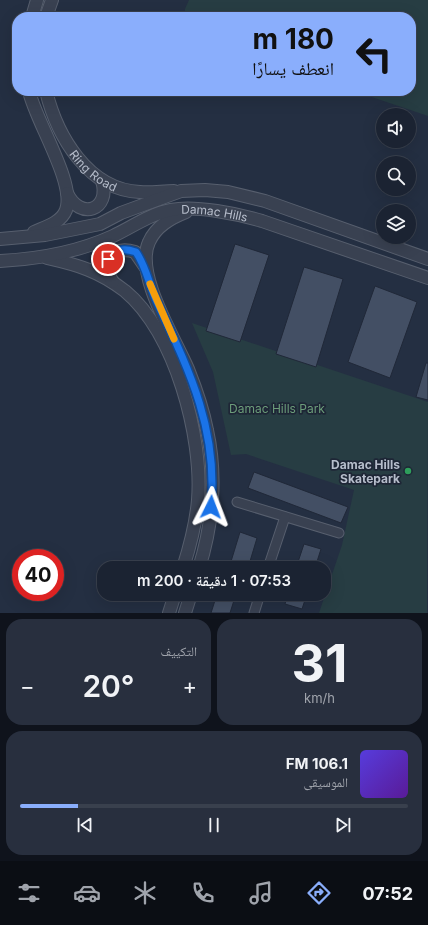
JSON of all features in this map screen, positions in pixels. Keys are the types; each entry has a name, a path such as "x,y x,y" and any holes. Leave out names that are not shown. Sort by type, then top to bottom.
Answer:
{"street":[{"path":"33,12 37,0"},
{"path":"48,12 52,0"},
{"name":"Ring Road","path":"18,238 49,226 61,217 66,210 66,191 62,172 37,114 32,96"},
{"name":"Ring Road","path":"47,96 52,112 72,149 84,166 102,181 122,189 140,192 181,191"},
{"path":"66,191 75,206 85,210 91,209 101,203 104,198 102,181"},
{"name":"Damac Hills","path":"0,240 56,233 100,224 121,213 181,191 205,190 247,195 428,259"},
{"path":"194,209 169,220 155,232 148,242 146,269 149,283 157,304 197,393 208,431 212,463 212,496 209,528 201,561"},
{"name":"Damac Hills","path":"0,261 80,249 155,215 172,210 194,209 240,215 262,221 428,278"},
{"path":"113,282 106,269 108,259 115,251 125,249 136,252 146,269"},
{"path":"38,256 82,266 113,282 126,292 152,321 178,373 194,436 197,460 198,499 194,531 185,561"},
{"path":"237,502 339,533"},
{"path":"270,561 284,517"},
{"path":"169,613 173,601"},
{"path":"185,613 189,601"},
{"path":"254,613 258,601"}],"green space":[{"path":"189,0 428,0 428,116 416,112 416,108 404,108 369,96 416,96 416,12 185,12"},
{"name":"Damac Hills Park","path":"192,323 428,402 427,613 319,613 323,601 331,601 331,578 342,545 354,490 246,454 231,455 213,372"}],"building":[{"path":"235,244 269,255 240,342 206,331"},
{"path":"304,267 343,279 316,367 276,354"},
{"path":"375,286 417,302 390,378 348,362"},
{"path":"426,363 428,363 428,400 416,397"},
{"path":"254,472 348,507 341,523 248,488"},
{"path":"240,532 257,538 250,561 231,561"},
{"path":"304,544 321,549 317,561 298,561"},
{"path":"215,601 234,601 230,613 211,613"},
{"path":"286,601 305,601 302,609 285,604"}],"slow traffic":[{"path":"150,284 157,304 174,339"}],"place":[{"name":"Damac Hills Skatepark","path":"408,471"}],"route":[{"path":"108,259 115,251 125,249 136,252 146,269 149,283 157,304 188,369 200,399 208,431 212,463 211,507"}]}
